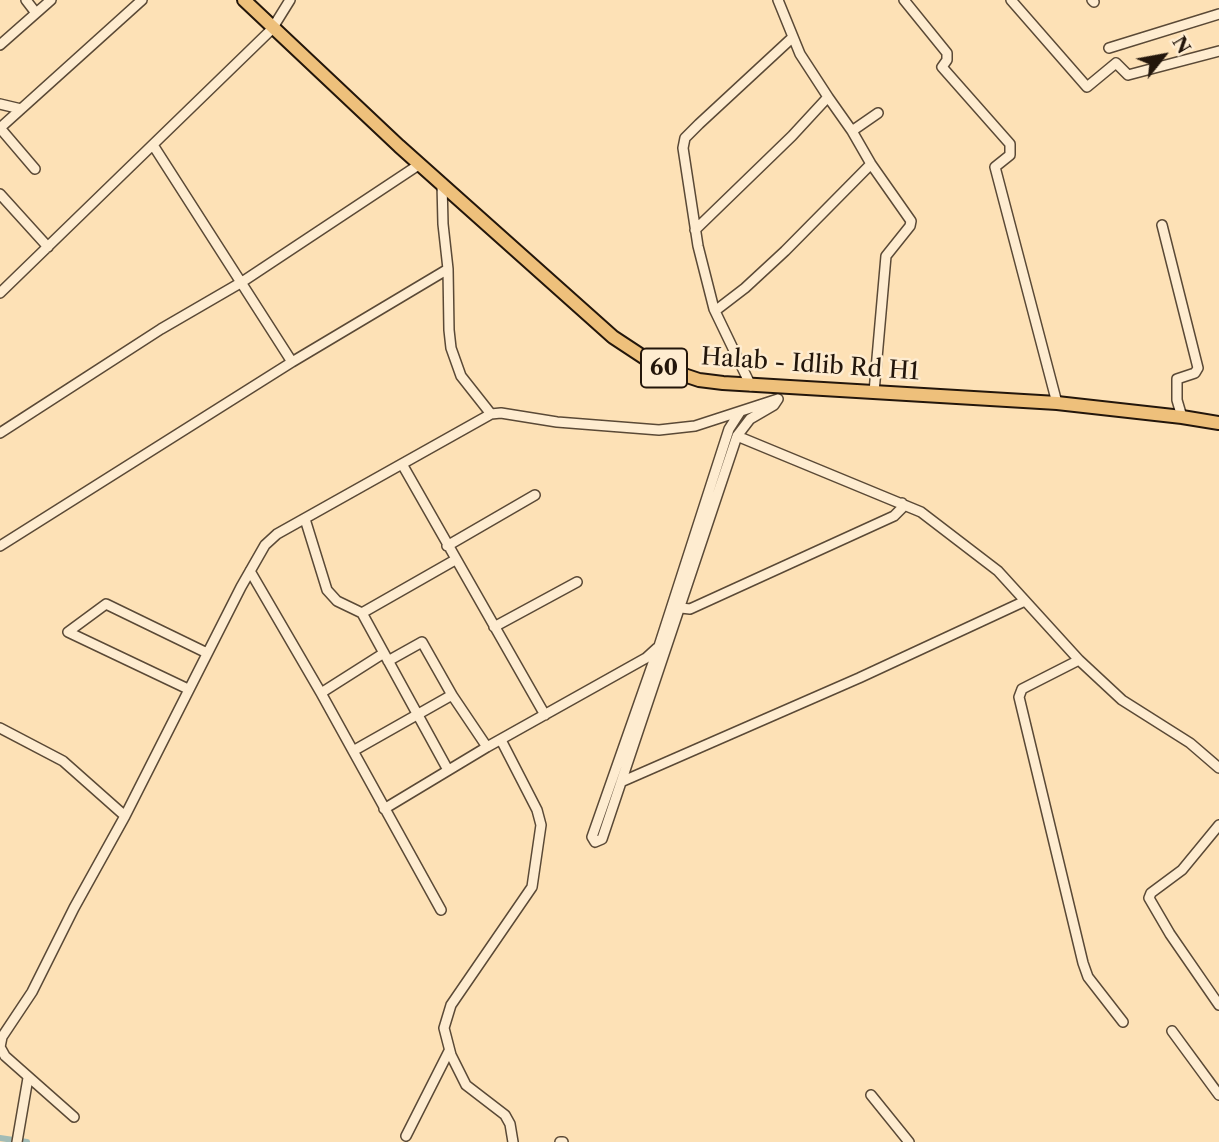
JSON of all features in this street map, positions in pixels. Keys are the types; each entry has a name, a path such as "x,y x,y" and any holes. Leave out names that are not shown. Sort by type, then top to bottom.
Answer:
{"highway":[{"name":"Halab - Idlib Rd H1","path":"244,0 272,29 613,337 657,366 688,377 780,393 874,392 1057,403 1182,416 1219,423"}],"street":[{"path":"26,0 36,13"},
{"path":"0,45 51,0"},
{"path":"34,169 0,128 142,0"},
{"path":"0,293 272,29 290,0"},
{"path":"778,0 800,54 871,164 911,220 910,226 887,256 874,392"},
{"path":"904,0 947,53 947,60 942,67 1010,144 1010,155 995,167 1057,403"},
{"path":"1011,0 1087,86 1116,63 1128,75 1219,51"},
{"path":"1109,48 1219,14"},
{"path":"751,386 715,312 695,230 683,148 685,138 793,37"},
{"path":"695,230 792,136 828,97"},
{"path":"0,104 21,109"},
{"path":"852,131 878,113"},
{"path":"153,145 292,362"},
{"path":"0,433 161,329 242,282 420,164"},
{"path":"715,312 785,251 871,164"},
{"path":"442,183 449,330 455,362 461,376 491,414"},
{"path":"0,194 48,247"},
{"path":"1162,225 1198,368 1195,373 1177,379 1176,393 1182,416"},
{"path":"0,546 292,362 448,269"},
{"path":"740,412 729,429 659,646 592,837 595,842 602,839 737,436 750,419 768,409 780,393"},
{"path":"74,1117 5,1056 0,1048 2,1037 32,992 74,908 125,816 206,653 265,545 277,534 491,414 659,430 695,426 740,412 780,393"},
{"path":"737,436 921,512 991,565 1079,660 1122,700 1191,743 1219,768"},
{"path":"401,464 545,715"},
{"path":"447,546 535,495"},
{"path":"681,608 690,609 894,516 902,508 902,503"},
{"path":"305,519 327,590 337,601 362,613 448,770"},
{"path":"362,613 455,560"},
{"path":"250,571 321,693 440,910"},
{"path":"494,627 577,582"},
{"path":"621,782 859,678 1025,601"},
{"path":"188,689 68,632 106,604 206,653"},
{"path":"384,809 646,657 670,640"},
{"path":"321,693 386,657 422,642 452,695 487,747"},
{"path":"1079,660 1022,689 1019,696 1083,963 1088,977 1123,1022"},
{"path":"353,751 452,695"},
{"path":"0,728 63,761 125,816"},
{"path":"501,740 537,810 541,825 532,887 451,1005 444,1028 449,1051 466,1085 505,1115 510,1124 513,1142"},
{"path":"1219,825 1182,870 1151,893 1149,898 1170,934 1219,1005"},
{"path":"1172,1031 1219,1096"},
{"path":"406,1136 449,1051"},
{"path":"17,1142 28,1078"},
{"path":"871,1095 909,1142"}],"waterway":[{"path":"0,1138 27,1142"}]}
